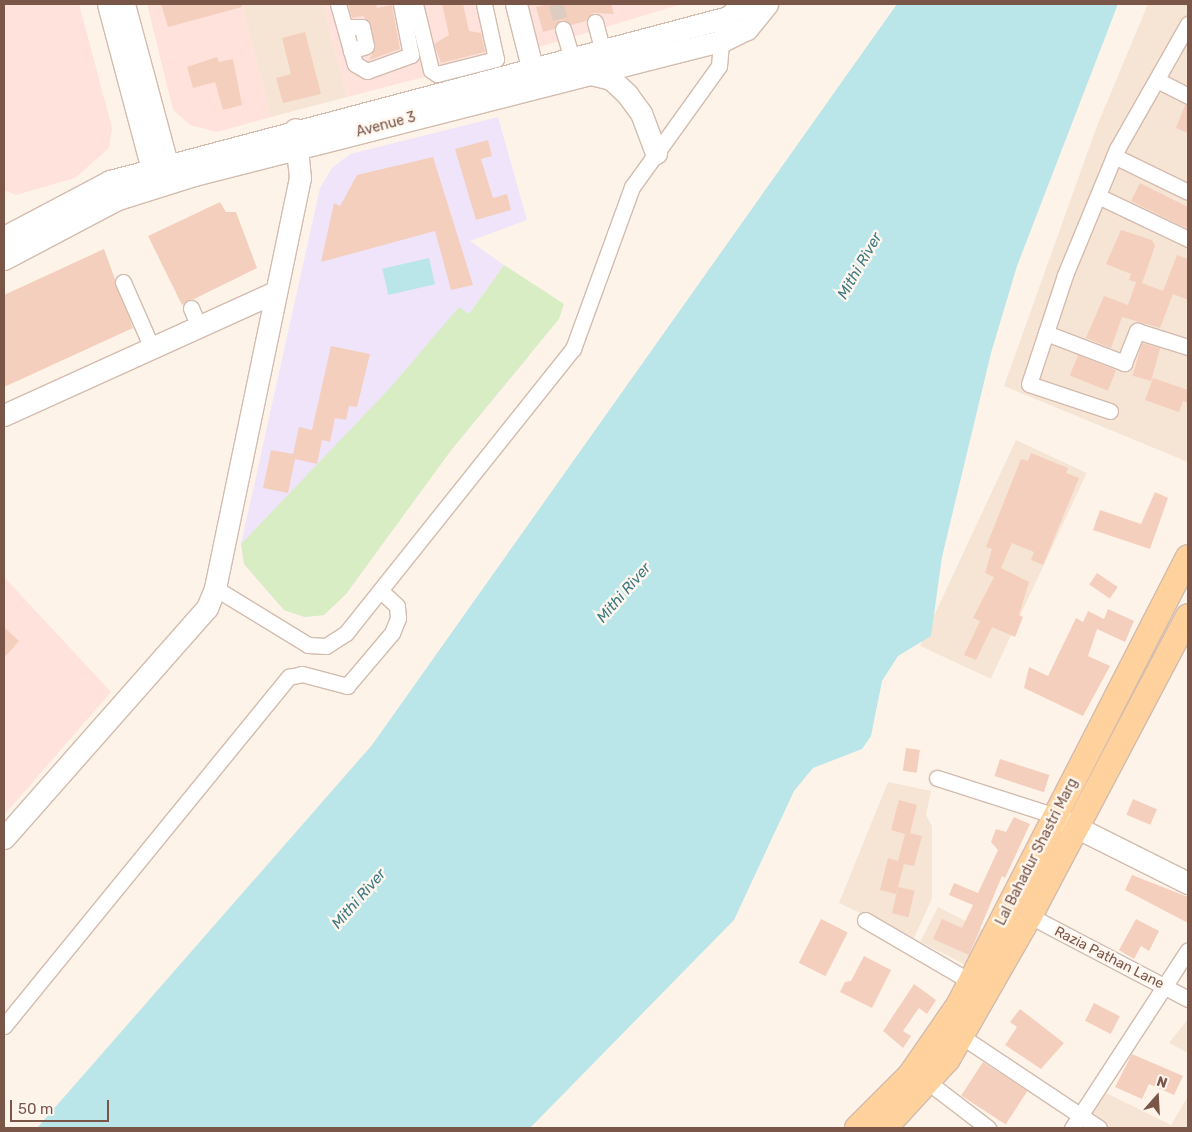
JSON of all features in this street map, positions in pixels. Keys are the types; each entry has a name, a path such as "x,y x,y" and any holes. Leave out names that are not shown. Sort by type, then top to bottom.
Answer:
{"main road":[{"name":"Lal Bahadur Shastri Marg","path":"885,1128 928,1082 961,1036 979,986 1056,816 1188,557"},
{"name":"Lal Bahadur Shastri Marg","path":"857,1128 910,1075 1030,916 1187,622"}],"street":[{"path":"108,4 161,175"},
{"path":"124,4 161,175"},
{"path":"338,4 352,51 360,70 367,71 407,60 410,49 401,4"},
{"path":"415,4 431,70 446,81 496,59 484,4"},
{"path":"516,4 538,86"},
{"name":"Avenue 3","path":"297,138 446,81 532,66 719,19 735,14 743,4"},
{"name":"Avenue 3","path":"4,237 110,180 161,175 297,138 538,86 724,40 747,29 767,4"},
{"path":"215,588 308,645 326,646 346,633 572,349 629,194 719,66 724,40 719,19"},
{"path":"595,22 602,48"},
{"path":"1110,412 1029,384 1046,333 1114,156 1188,24"},
{"path":"563,29 571,56"},
{"path":"587,73 611,79 626,94 641,113 656,153"},
{"path":"1156,80 1188,96"},
{"path":"4,838 207,608 215,588 300,178 297,138"},
{"path":"1114,156 1188,192"},
{"name":"Avenue 3","path":"4,260 161,175"},
{"path":"1098,196 1188,239"},
{"path":"124,282 152,348"},
{"path":"4,416 152,348 195,317 275,292"},
{"path":"1046,333 1124,363 1137,331 1188,348"},
{"path":"4,1026 289,677 302,674 347,686 392,632 398,618 397,606 380,590"},
{"path":"937,778 1056,816 1188,883"},
{"name":"Razia Pathan Lane","path":"1030,916 1188,999"},
{"path":"864,920 979,986"},
{"path":"1076,1122 1188,950"},
{"path":"961,1036 1076,1122 1099,1128"},
{"path":"928,1082 988,1128"}],"shaded area":[{"path":"4,4 79,4 112,128 109,148 75,178 16,195 4,190"},
{"path":"147,4 242,4 271,117 217,132 190,125 173,110"},
{"path":"242,4 323,4 347,97 271,117"},
{"path":"323,4 487,4 501,57 347,97"},
{"path":"528,4 682,4 539,47"},
{"path":"1148,4 1188,4 1188,462 1004,386 1097,126"},
{"path":"498,117 527,220 470,241 504,265 469,314 529,356 452,449 346,594 324,615 305,617 284,610 244,564 241,544 320,188 332,168 350,154"},
{"path":"1016,440 1087,473 991,679 920,646"},
{"path":"4,577 111,692 4,815"},
{"path":"888,782 931,791 926,815 932,826 932,898 914,938 839,903"},
{"path":"938,907 988,932 970,967 920,942"},
{"path":"1188,1019 1188,1053 1169,1043"},
{"path":"1106,1093 1171,1125 1188,1096 1188,1128 1078,1128"}],"green space":[{"path":"504,265 564,304 559,319 452,449 346,594 324,615 305,617 284,610 244,564 241,544 389,389 459,307 469,314"}],"water":[{"name":"Mithi River","path":"897,4 1118,4 1017,266 991,353 942,557 931,636 898,656 882,681 871,736 862,749 813,768 794,791 734,920 530,1128 37,1128 372,745"},
{"path":"429,258 435,284 388,295 382,269"}],"building":[{"path":"161,4 242,4 242,7 168,27"},
{"path":"348,4 376,4 377,8 392,5 400,49 369,60 375,48 371,25 363,16 352,18"},
{"path":"442,4 463,4 469,31 481,33 485,52 441,63 434,44 449,35"},
{"path":"549,4 611,4 614,14 593,13 586,21 571,25 561,20 554,29 543,32 536,7"},
{"path":"305,32 321,94 283,103 276,78 291,74 282,38"},
{"path":"217,57 219,62 233,59 242,105 223,110 215,82 193,88 187,67"},
{"path":"1185,105 1188,105 1188,133 1176,128"},
{"path":"488,140 492,156 481,159 493,198 507,194 511,210 476,220 455,149"},
{"path":"433,157 473,285 451,290 435,231 321,262 334,203 340,206 357,175"},
{"path":"1140,183 1188,207 1188,229 1131,201"},
{"path":"220,202 226,212 236,212 257,268 182,305 148,236"},
{"path":"1121,230 1152,240 1155,246 1142,283 1163,291 1177,255 1188,259 1188,300 1173,294 1160,328 1122,317 1111,348 1086,338 1104,296 1128,305 1136,282 1129,280 1131,274 1106,264"},
{"path":"104,249 133,328 4,387 4,295"},
{"path":"1142,343 1160,348 1151,381 1133,376"},
{"path":"331,346 370,354 357,407 349,406 346,420 335,418 330,442 322,440 317,464 295,459 288,493 263,488 271,450 293,454 299,427 312,430"},
{"path":"1078,355 1116,370 1108,391 1070,375"},
{"path":"1153,378 1188,390 1188,403 1183,401 1179,412 1145,400"},
{"path":"1031,453 1068,468 1066,473 1079,478 1043,565 1031,560 1034,552 1012,543 1001,568 1029,582 1019,615 1023,617 1015,637 992,627 976,660 964,655 980,621 973,618 994,577 985,573 992,549 986,547 1021,459 1028,461"},
{"path":"1155,492 1168,498 1150,549 1093,530 1100,510 1141,524"},
{"path":"1097,573 1118,587 1110,599 1089,585"},
{"path":"1108,609 1134,621 1125,642 1097,629 1088,656 1110,666 1083,716 1024,688 1029,667 1048,676 1076,618 1083,622 1088,611 1104,619"},
{"path":"4,627 19,641 4,658"},
{"path":"906,748 920,750 917,773 903,771"},
{"path":"1000,759 1049,775 1044,792 994,776"},
{"path":"1133,799 1157,809 1150,825 1126,815"},
{"path":"899,800 917,805 910,833 922,836 914,866 904,864 896,894 880,890 888,858 898,861 905,834 891,830"},
{"path":"1014,817 1030,824 1005,878 1002,876 969,955 933,939 942,919 962,928 973,905 949,895 954,883 978,893 998,850 991,842 996,829 1006,832"},
{"path":"1132,875 1188,897 1188,923 1125,890"},
{"path":"898,887 915,891 908,917 892,913"},
{"path":"821,919 848,933 825,976 799,963"},
{"path":"1136,919 1159,931 1149,951 1141,946 1134,959 1119,950"},
{"path":"864,956 891,970 872,1008 840,992 845,982 851,981"},
{"path":"914,984 936,1000 927,1014 919,1008 903,1031 911,1036 903,1048 883,1031"},
{"path":"1094,1003 1120,1016 1111,1034 1085,1021"},
{"path":"1020,1009 1064,1043 1041,1069 1005,1045 1017,1027 1010,1022"},
{"path":"1132,1054 1183,1076 1174,1095 1149,1084 1142,1099 1115,1087"},
{"path":"983,1062 1027,1091 1006,1124 961,1096"}],"tunnel":[{"path":"556,4 563,29"}]}
